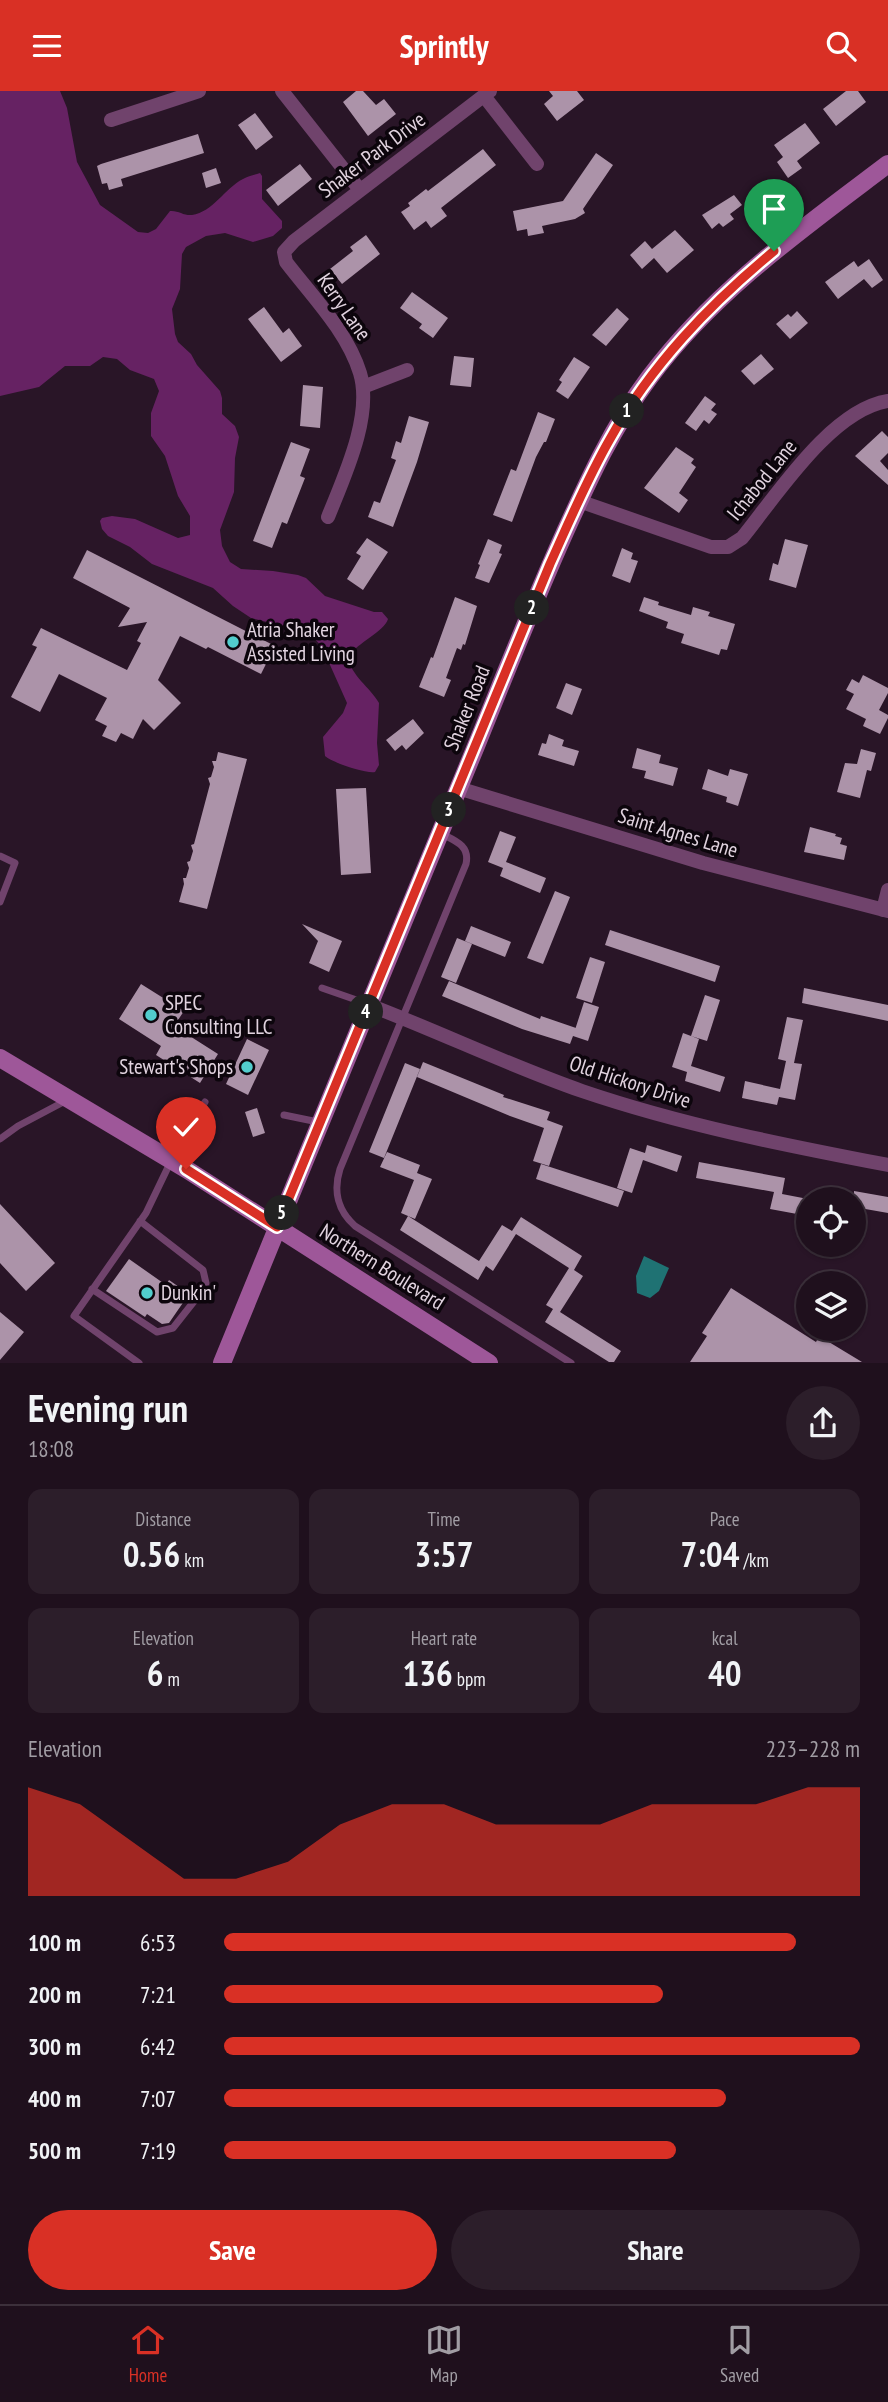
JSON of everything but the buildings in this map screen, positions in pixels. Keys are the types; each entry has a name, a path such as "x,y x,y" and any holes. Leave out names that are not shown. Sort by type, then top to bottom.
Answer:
{"main road":[{"name":"Shaker Road","path":"222,1363 318,1123 579,501 604,448 628,408 665,358 703,314 763,260 888,164"},
{"name":"Northern Boulevard","path":"0,1058 277,1227 489,1363"}],"street":[{"path":"111,120 200,91"},
{"path":"282,91 360,190"},
{"path":"487,93 537,164"},
{"name":"Shaker Park Drive","path":"283,254 288,247 360,190 487,93"},
{"name":"Kerry Lane","path":"283,254 285,262 346,344 357,365 363,387 362,412 355,443 328,517"},
{"path":"363,387 407,370"},
{"name":"Ichabod Lane","path":"579,501 711,547 728,547 742,538 827,434 872,405 888,401"},
{"name":"Saint Agnes Lane","path":"458,788 728,870 886,911"},
{"path":"886,911 888,890"},
{"name":"Old Hickory Drive","path":"369,1005 522,1068 642,1110 754,1139 888,1165"}],"lane":[{"path":"440,833 463,845 467,861 338,1175 337,1192 341,1208 355,1226 571,1363"},
{"path":"0,856 15,863 0,902"},
{"path":"323,988 369,1005"},
{"path":"0,1139 18,1126 69,1099"},
{"path":"139,1363 74,1316 141,1221 205,1102"},
{"path":"284,1115 318,1123"},
{"path":"92,1289 148,1328 158,1332 173,1328 203,1290 206,1283 203,1270 141,1221"}],"shaded area":[{"path":"0,91 60,91 67,108 77,162 100,205 138,232 148,233 156,229 170,211 189,215 199,213 213,205 243,179 260,173 262,176 262,199 282,221 282,228 273,236 253,242 225,233 206,236 186,247 182,254 180,289 172,309 175,334 178,342 220,391 222,414 235,426 239,437 234,492 220,530 222,546 230,562 241,569 298,575 306,578 325,596 374,612 382,612 388,619 386,624 348,657 357,676 379,703 379,765 375,772 349,767 325,756 323,737 343,713 347,703 322,647 314,638 251,618 213,588 152,564 130,547 108,536 102,529 102,518 112,516 135,519 178,538 190,535 190,516 178,496 165,456 151,436 151,413 159,391 154,379 130,370 117,359 103,357 90,366 65,366 39,387 0,396"},
{"path":"644,1256 669,1268 659,1291 650,1298 637,1293 636,1276"}],"place":[{"name":"Atria Shaker Assisted Living","path":"233,642"},
{"name":"SPEC Consulting LLC","path":"151,1015"},
{"name":"Stewart's Shops","path":"247,1067"},
{"name":"Dunkin'","path":"147,1293"}],"route":[{"path":"186,1169 277,1227 550,564 599,459 622,418 673,348 703,314 774,251"}]}
